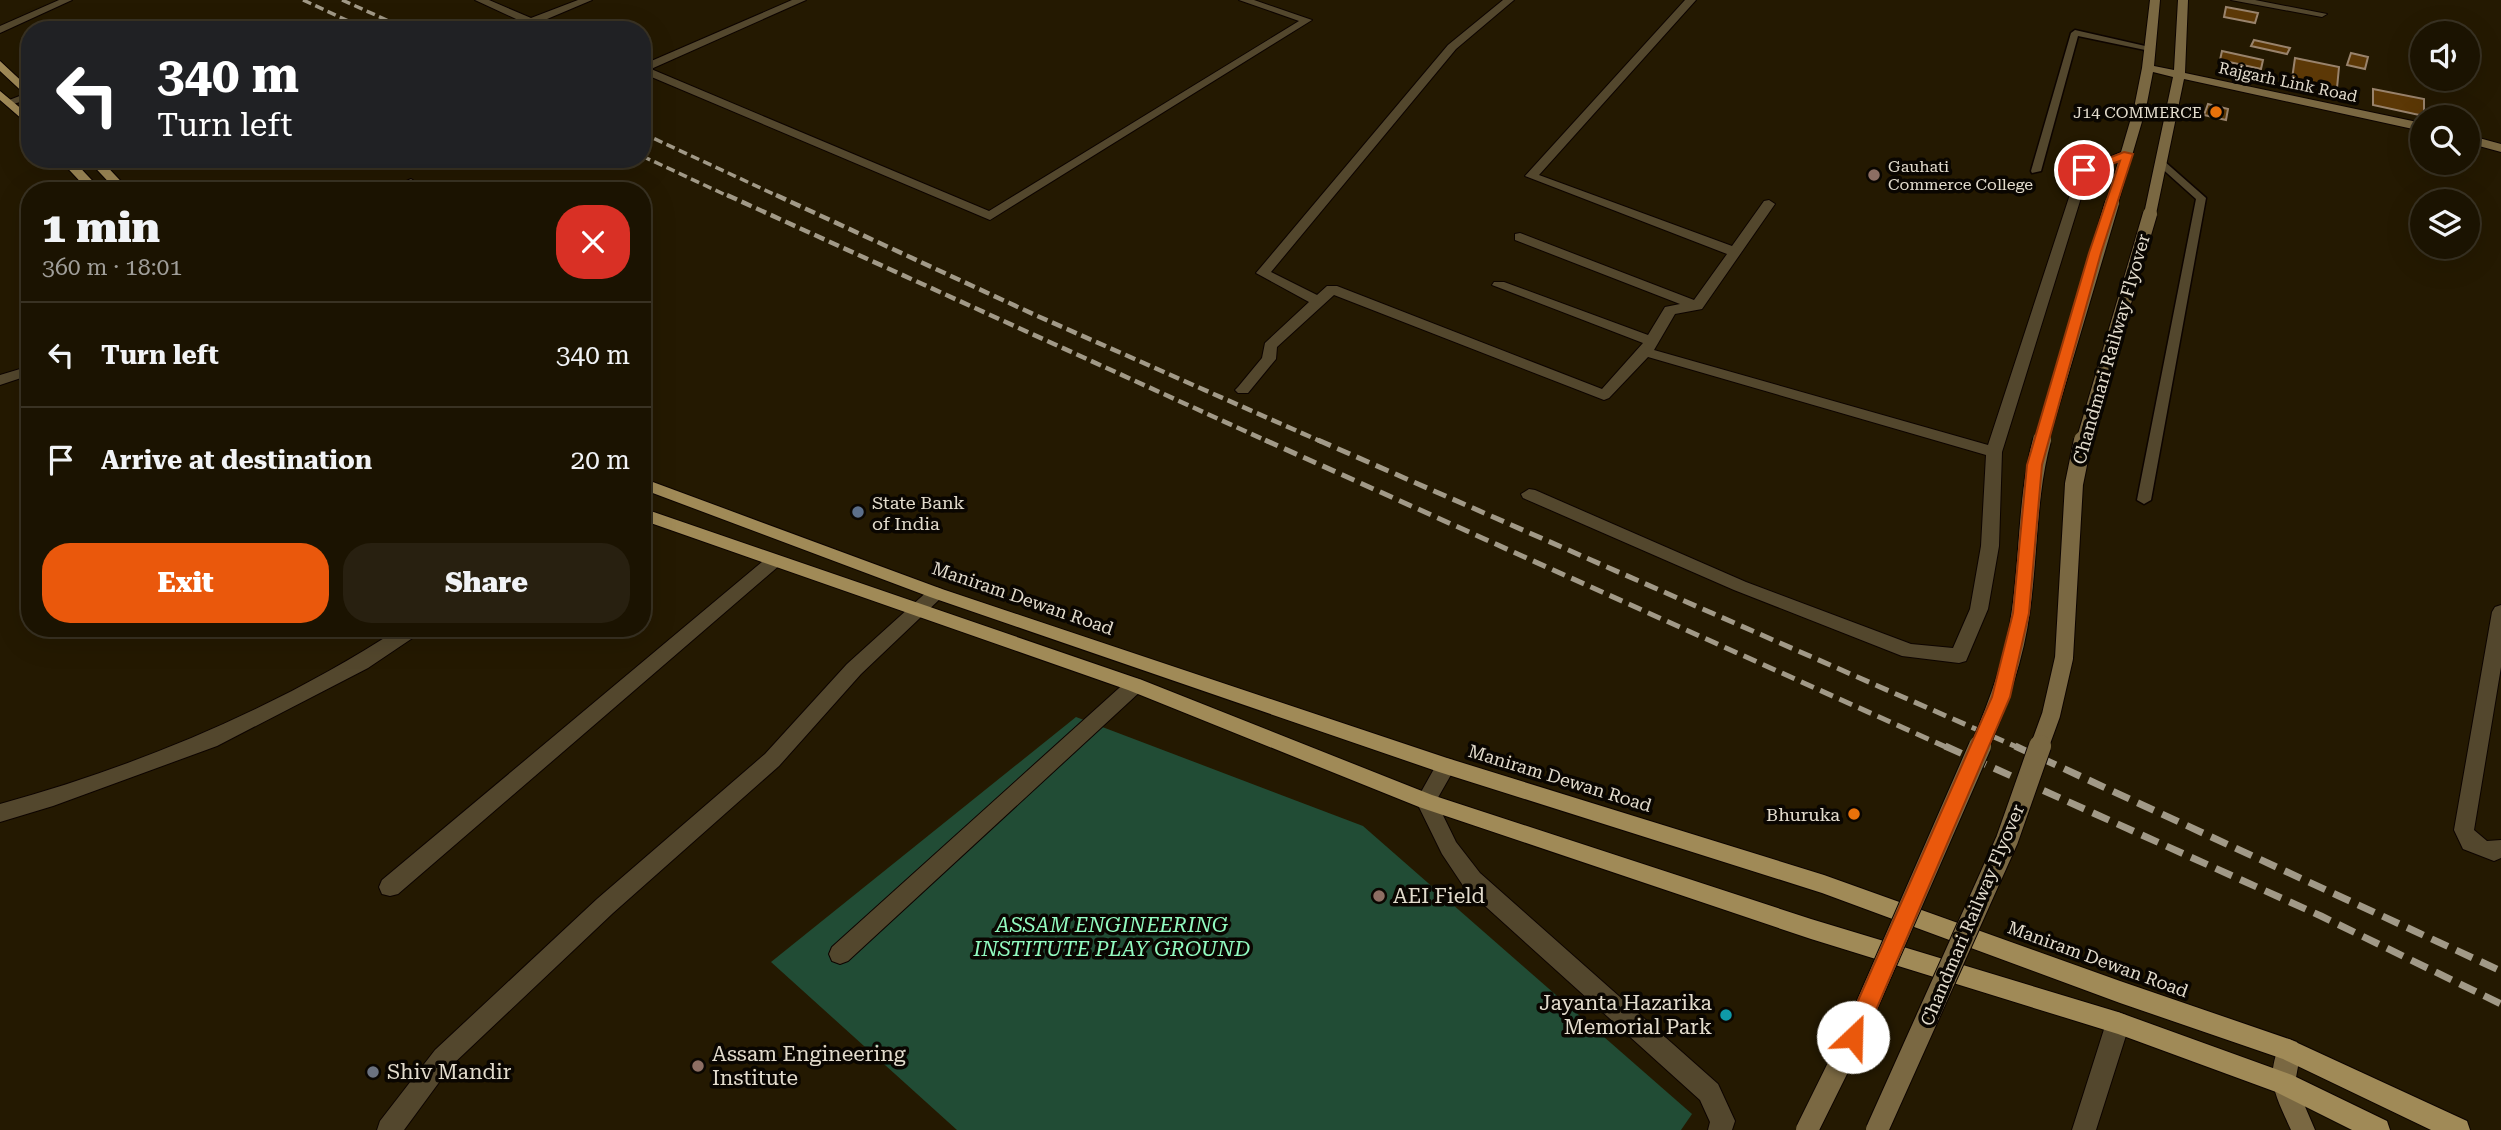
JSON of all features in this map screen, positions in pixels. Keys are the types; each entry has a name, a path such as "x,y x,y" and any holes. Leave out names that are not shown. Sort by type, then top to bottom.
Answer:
{"main road":[{"path":"2151,130 2148,68 2155,0"},
{"path":"1807,1130 1859,1025 2001,697 2021,613 2035,465 2067,349 2128,154 2151,130 2179,75 2183,0"},
{"path":"0,64 21,86"},
{"name":"Rajgarh Link Road","path":"2148,68 2410,124"},
{"path":"5,98 21,114"},
{"name":"Chandmari Railway Flyover","path":"1877,1130 2007,840 2050,715 2064,658 2077,470 2085,430 2150,214 2161,163 2151,130"},
{"path":"2480,142 2501,148"},
{"path":"74,168 87,182"},
{"path":"102,168 115,182"},
{"name":"Maniram Dewan Road","path":"651,487 936,593 1446,766 1824,884 2120,992 2289,1049 2434,1125 2458,1130"},
{"path":"651,517 1135,685 1426,801 1811,929 2118,1023 2283,1083 2378,1130"},
{"path":"2289,1049 2283,1083 2303,1130"}],"street":[{"path":"0,30 67,0"},
{"path":"480,0 529,21"},
{"path":"534,21 587,0"},
{"path":"651,65 801,0"},
{"path":"651,73 990,216 1307,20 1244,0"},
{"path":"1319,302 1264,273 1452,47 1509,0"},
{"path":"1691,0 1531,176 1735,252"},
{"path":"2235,0 2322,14"},
{"path":"1529,494 1740,586 1909,651 1959,656 1979,608 1990,546 1994,452 2084,170 2128,154"},
{"path":"1243,390 1269,359 1270,346 1332,289 1604,395 1648,346 1670,310 1697,306 1769,204"},
{"path":"1520,237 1697,306"},
{"path":"1499,285 1648,346 1994,452"},
{"path":"0,380 21,373"},
{"path":"390,887 774,561"},
{"path":"389,1130 443,1058 606,906 772,760 854,669 919,612 936,593"},
{"path":"2501,612 2464,830 2471,843 2494,852 2501,849"},
{"path":"0,813 46,800 210,741 361,663 400,637"},
{"path":"840,954 1135,685"},
{"path":"1446,766 1426,801 1449,848 1472,880 1709,1092 1723,1121 1720,1130"},
{"path":"2084,1130 2118,1023"}],"lane":[{"path":"2035,171 2075,33 2150,48"},
{"path":"2144,500 2202,198 2161,163"}],"green space":[{"name":"ASSAM ENGINEERING INSTITUTE PLAY GROUND","path":"1076,717 1363,826 1692,1114 1681,1130 957,1130 771,962"}],"building":[{"path":"2226,7 2258,13 2255,23 2224,17"},
{"path":"2254,40 2290,48 2287,54 2251,46"},
{"path":"2222,51 2263,60 2261,69 2220,60"},
{"path":"2351,53 2368,57 2365,69 2347,65"},
{"path":"2295,58 2339,67 2337,88 2292,79"},
{"path":"2373,89 2424,99 2424,105 2410,105 2410,113 2373,105"},
{"name":"J14 COMMERCE","path":"2208,104 2228,109 2226,120 2204,115"}],"railway":[{"path":"303,0 348,21"},
{"path":"342,0 389,21"},
{"path":"651,137 780,197"},
{"path":"651,160 730,197"},
{"path":"727,195 1269,442"},
{"path":"776,195 1033,314 1322,442"},
{"path":"1265,440 1948,748"},
{"path":"1318,440 2019,748"},
{"path":"1945,746 2321,916 2501,1004"},
{"path":"2015,746 2501,971"}],"place":[{"name":"J14 COMMERCE","path":"2216,112"},
{"name":"Gauhati Commerce College","path":"1874,175"},
{"name":"State Bank of India","path":"858,512"},
{"name":"Bhuruka","path":"1854,814"},
{"name":"AEI Field","path":"1379,896"},
{"name":"Jayanta Hazarika Memorial Park","path":"1726,1015"},
{"name":"Assam Engineering Institute","path":"698,1066"},
{"name":"Shiv Mandir","path":"373,1072"}],"route":[{"path":"1853,1037 2001,697 2021,613 2035,465 2095,253 2128,154 2084,170"}]}
